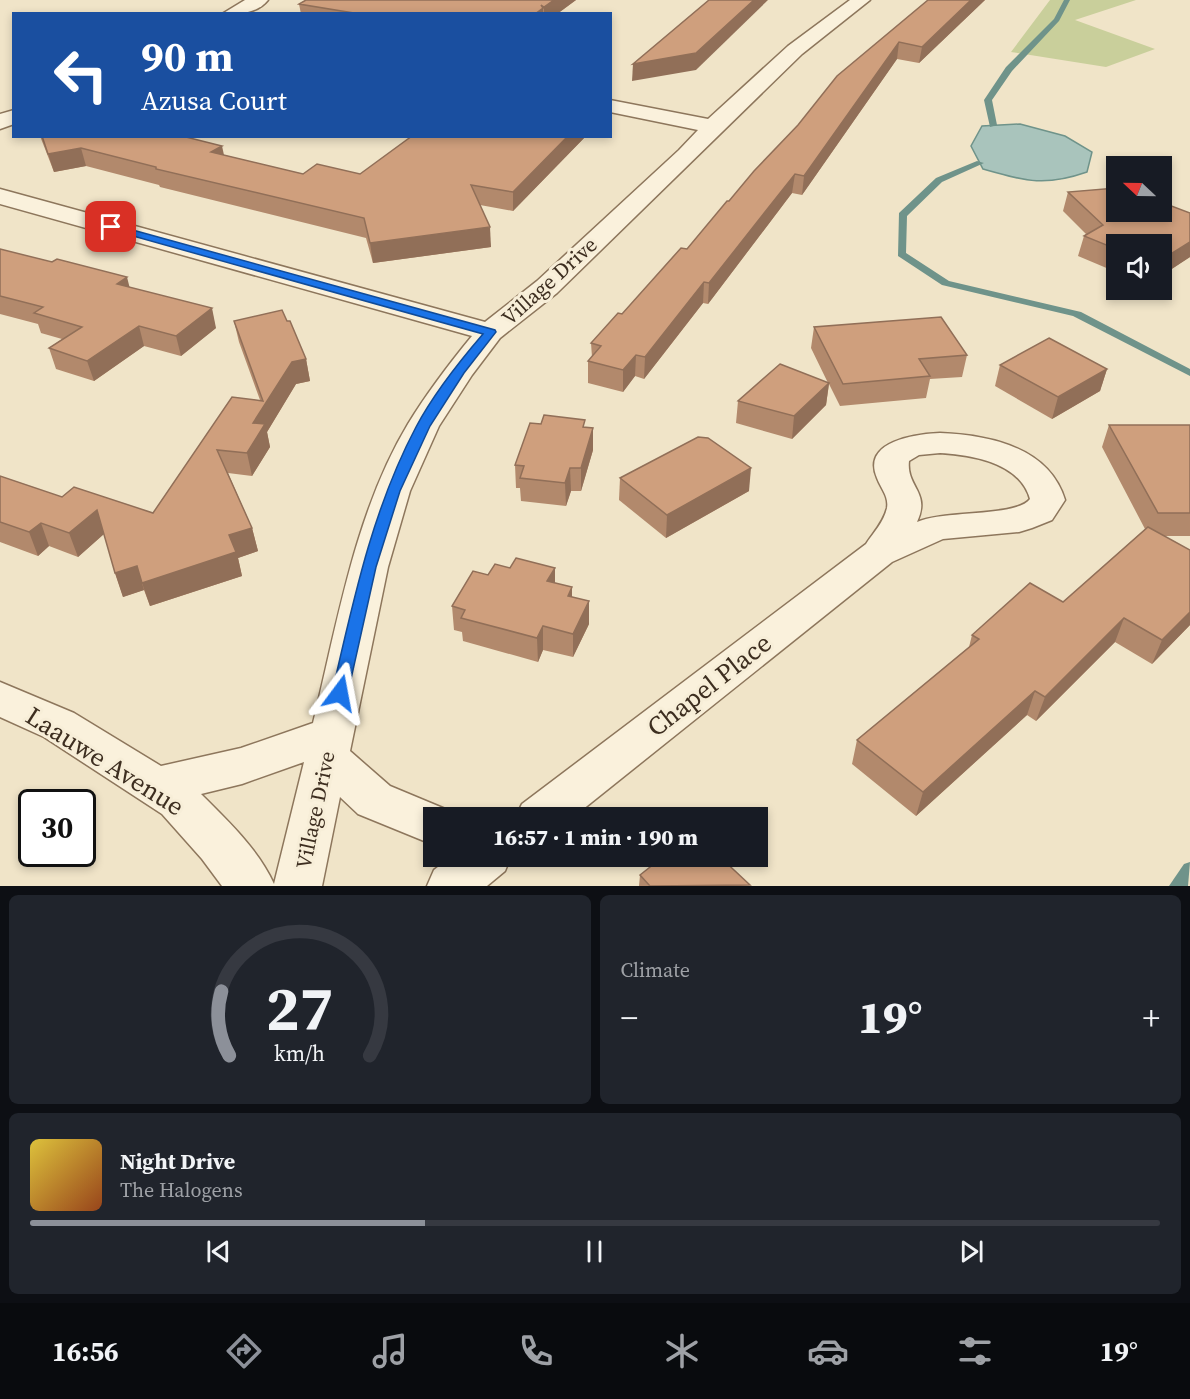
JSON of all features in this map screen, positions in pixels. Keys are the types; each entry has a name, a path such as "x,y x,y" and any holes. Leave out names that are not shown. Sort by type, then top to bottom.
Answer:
{"street":[{"path":"235,12 259,0"},
{"name":"Village Drive","path":"298,886 369,567 393,491 423,426 459,371 490,332 547,287 795,50 861,0"},
{"path":"612,106 714,126"},
{"path":"0,196 490,332"},
{"name":"Chapel Place","path":"552,807 879,552 938,527 1019,520 1039,512 1048,500 1044,485 1035,475 1015,461 987,450 930,443 907,448 893,458 890,471 905,501 902,515 879,552"},
{"name":"Laauwe Avenue","path":"0,698 59,725 185,807 219,844 251,886"},
{"path":"156,786 329,746 374,800 423,820"},
{"path":"451,886 474,867"}],"green space":[{"path":"1050,0 1136,0 1075,20 1155,49 1106,67 1011,52"}],"water":[{"path":"1020,124 1065,136 1092,152 1087,172 1059,180 1035,181 983,169 971,146 982,126"}],"building":[{"path":"306,0 554,0 544,7 541,5 543,8 538,12 348,12 299,4"},
{"path":"709,0 754,0 696,53 633,64"},
{"path":"928,0 971,0 922,47 899,42 804,176 795,174 709,283 704,282 645,357 636,355 623,370 588,361 601,346 591,343 618,313 622,314 681,248 687,249 727,201 798,125 837,76"},
{"path":"43,138 190,138 222,146 211,152 303,174 317,164 360,174 409,138 566,138 513,192 471,185 490,227 370,243 364,218 156,169 156,167 81,148 48,154"},
{"path":"1106,189 1106,222 1172,222 1172,206 1190,213 1190,242 1172,253 1172,234 1106,234 1106,245 1084,236 1103,225 1068,192"},
{"path":"0,249 52,262 57,259 127,277 117,284 212,308 176,336 139,326 87,361 49,348 82,327 34,313 43,307 0,296"},
{"path":"282,310 287,321 290,321 306,359 292,362 253,423 265,424 247,453 217,450 252,528 229,535 236,552 142,583 137,566 115,573 97,510 69,533 41,523 29,532 0,522 0,476 62,497 74,487 153,513 232,397 263,401 234,321"},
{"path":"941,317 967,355 919,359 930,376 843,384 814,327"},
{"path":"1049,338 1107,369 1058,397 1000,365"},
{"path":"780,364 829,383 794,416 738,401"},
{"path":"544,415 585,420 583,427 593,428 581,468 570,468 565,483 520,478 524,466 515,465 530,423 541,424"},
{"path":"1109,425 1190,425 1190,513 1158,513"},
{"path":"698,437 708,438 751,468 667,515 620,478"},
{"path":"1148,527 1190,550 1190,612 1162,640 1124,618 1045,697 1035,691 923,792 857,740 979,639 972,635 1030,583 1063,602"},
{"path":"516,558 555,568 547,581 572,587 568,596 589,601 573,634 543,626 537,638 461,618 465,610 452,606 473,571 488,575 495,564 510,568"},
{"path":"650,867 731,867 750,885 650,886 640,875"}],"waterway":[{"path":"993,125 988,100 1009,69 1057,20 1067,0"},
{"path":"980,163 939,180 902,215 901,254 946,283 1077,314 1190,373"},
{"path":"1178,886 1190,870"}],"route":[{"path":"111,227 490,332 459,371 423,426 393,491 369,567 340,693"}]}
